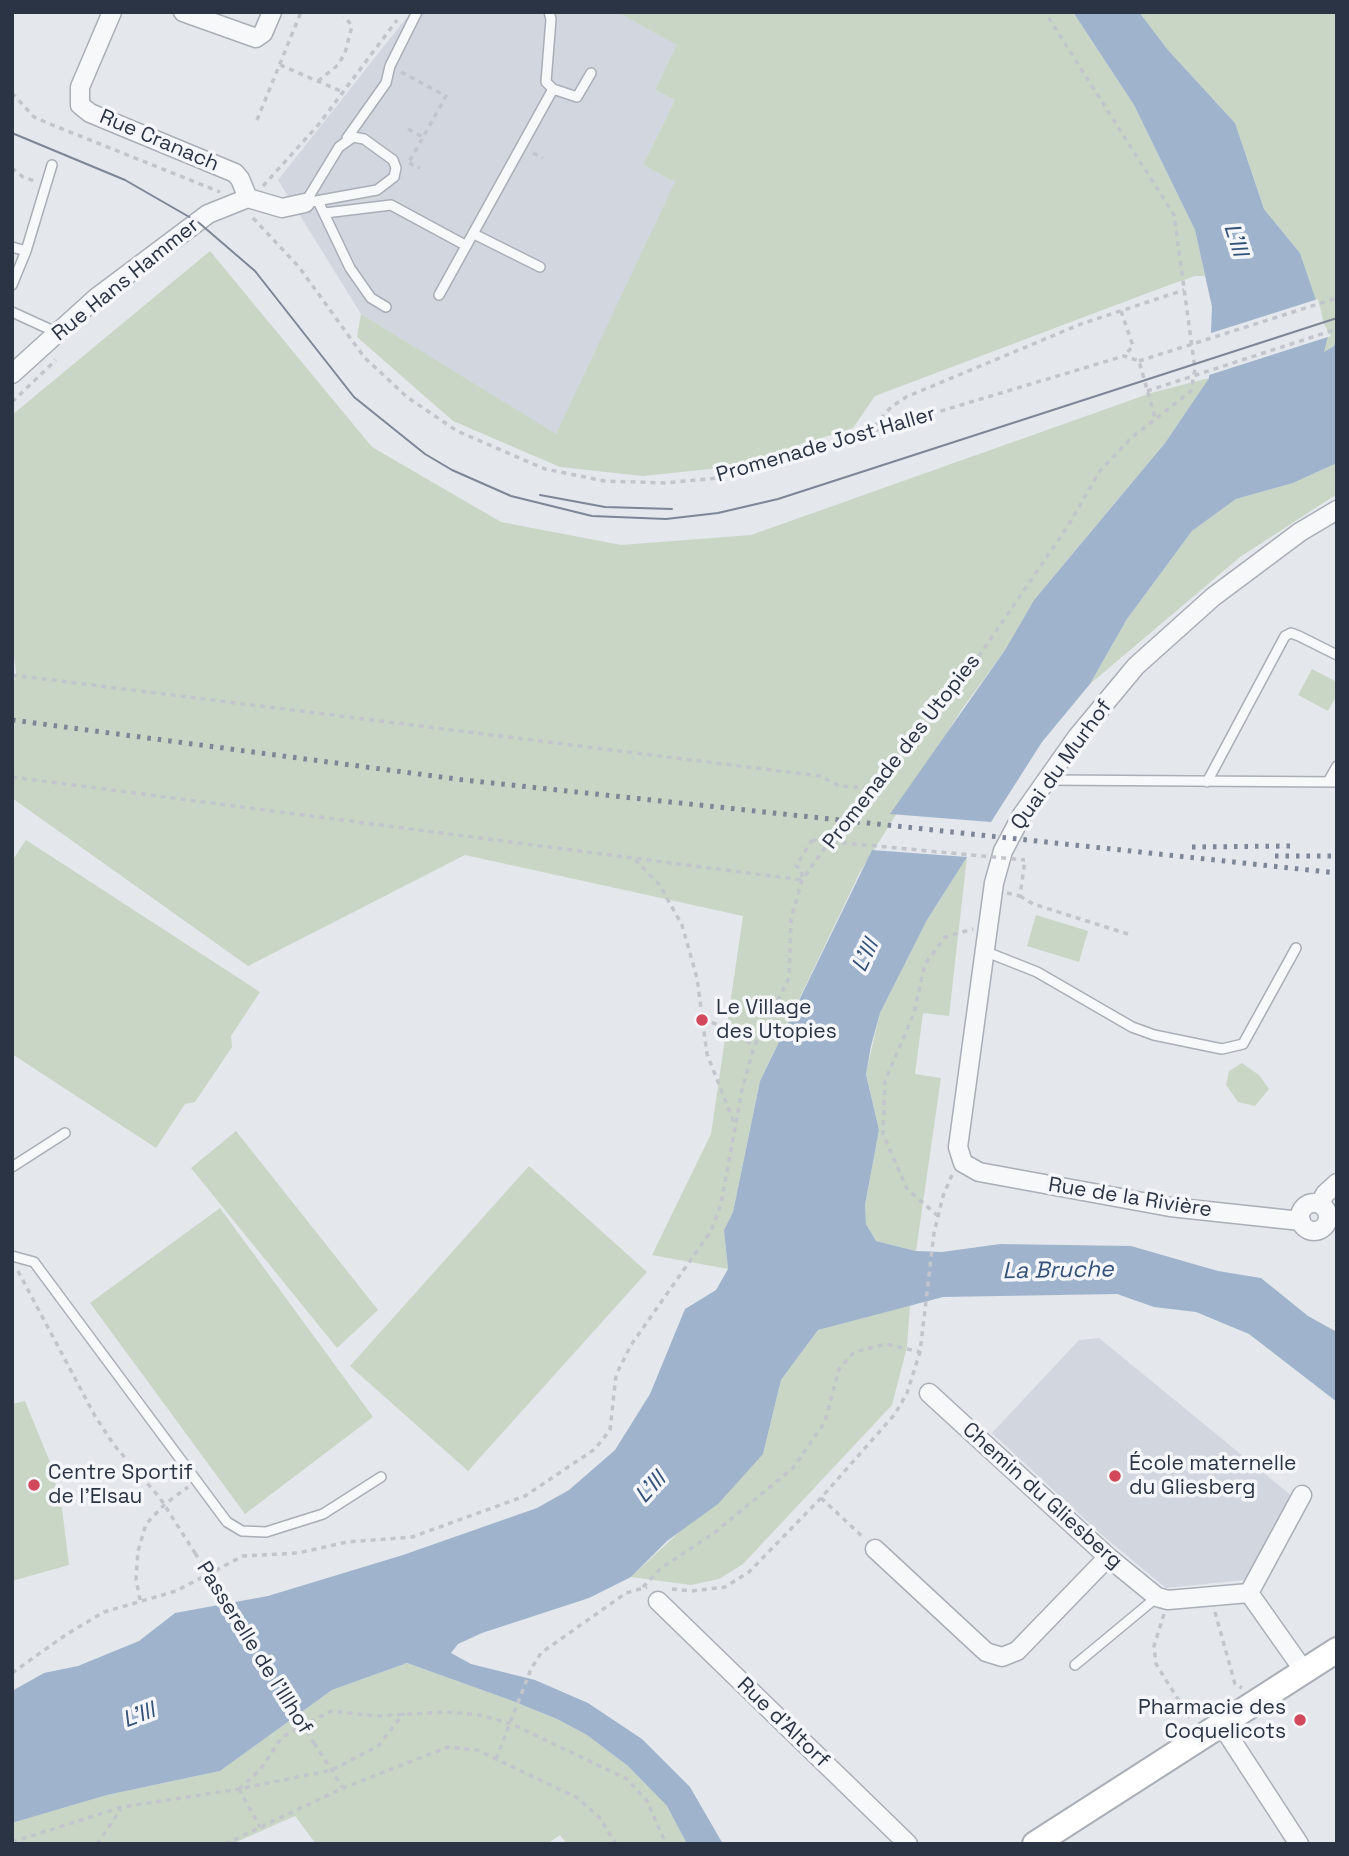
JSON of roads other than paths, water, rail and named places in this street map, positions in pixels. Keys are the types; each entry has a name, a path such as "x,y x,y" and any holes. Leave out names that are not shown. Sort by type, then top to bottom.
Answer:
{"main road":[{"path":"1035,1844 1337,1650"}],"street":[{"name":"Rue Cranach","path":"112,12 80,87 80,105 90,113 235,173 240,179 243,204"},
{"path":"183,12 256,38 263,33 272,12"},
{"path":"243,204 282,208 312,202"},
{"name":"Rue Hans Hammer","path":"12,374 96,298 182,233 208,214 243,204"},
{"name":"Quai du Murhof","path":"963,1163 958,1147 994,883 1003,851 1022,815 1045,780 1136,666 1213,597 1300,532 1337,510"},
{"name":"Rue de la Rivière","path":"963,1163 979,1172 1170,1207 1301,1221"},
{"path":"1320,1204 1325,1194 1337,1183"},
{"path":"1311,1203 1320,1204 1328,1215 1330,1232 1310,1230 1301,1221 1303,1208 1311,1203"},
{"name":"Chemin du Gliesberg","path":"929,1393 1108,1557 1162,1598"},
{"path":"1250,1593 1302,1494"},
{"path":"875,1549 986,1652 1002,1657 1017,1651 1108,1557"},
{"name":"Rue d'Altorf","path":"659,1593 908,1844"},
{"path":"1162,1598 1250,1593"},
{"path":"1250,1593 1304,1671"},
{"path":"1221,1724 1299,1844"}],"lane":[{"path":"312,202 346,139 386,83 390,66 417,12"},
{"path":"549,12 551,19 545,68 546,82 553,89 577,97 591,73"},
{"path":"439,295 553,89"},
{"path":"312,202 377,190 394,177 396,168 393,160 364,139 346,139"},
{"path":"12,285 26,251 52,165"},
{"path":"312,202 325,213 350,268 372,298 386,307"},
{"path":"325,213 391,205 465,245"},
{"path":"474,233 540,267"},
{"path":"12,247 26,251"},
{"path":"12,312 58,333"},
{"path":"1208,782 1285,636 1290,633 1299,636 1337,655"},
{"path":"1045,780 1333,782 1337,766"},
{"path":"984,951 1037,972 1132,1027 1154,1035 1222,1049 1243,1044 1297,948"},
{"path":"12,1167 65,1133"},
{"path":"12,1255 34,1262 227,1522 242,1531 266,1532 323,1514 381,1477"},
{"path":"1076,1665 1162,1598"}],"water":[{"name":"L'Ill","path":"1073,12 1139,12 1168,50 1235,123 1264,209 1300,253 1328,336 1324,352 1334,346 1337,333 1337,463 1293,483 1236,499 1192,531 1127,619 1090,684 1042,742 991,822 890,814 1005,650 1034,600 1165,443 1209,378 1212,307 1195,230 1134,105"},
{"path":"872,850 967,857 927,920 880,1013 871,1046 866,1074 879,1130 865,1205 866,1224 876,1241 916,1251 942,1252 1000,1244 1131,1246 1218,1271 1261,1278 1308,1316 1337,1332 1337,1402 1249,1334 1196,1312 1154,1307 1117,1294 943,1297 818,1330 781,1380 763,1454 718,1504 667,1541 631,1577 589,1598 482,1633 458,1644 451,1653 471,1664 535,1680 588,1703 642,1739 690,1787 723,1844 687,1844 667,1806 628,1766 587,1735 557,1719 510,1700 407,1663 332,1690 220,1771 107,1795 12,1823 12,1691 44,1673 78,1666 139,1641 175,1613 268,1596 403,1555 537,1508 569,1490 615,1450 650,1394 685,1309 716,1290 728,1269 724,1230 733,1212 760,1081"}],"tram line":[{"path":"12,133 125,180 198,222 255,271 354,397 425,454 452,470 511,496 592,516 666,519 718,513 778,499 1337,318"},
{"path":"540,495 605,507 672,509"}],"railway":[{"path":"12,720 464,780 1337,873"},
{"path":"1192,847 1290,846"},
{"path":"1275,856 1337,856"}],"place":[{"name":"Le Village des Utopies","path":"702,1020"},
{"name":"École maternelle du Gliesberg","path":"1115,1476"},
{"name":"Centre Sportif de l'Elsau","path":"34,1485"},
{"name":"Pharmacie des Coquelicots","path":"1300,1720"}],"water label":[{"name":"La Bruche","path":"1058,1271"}]}
